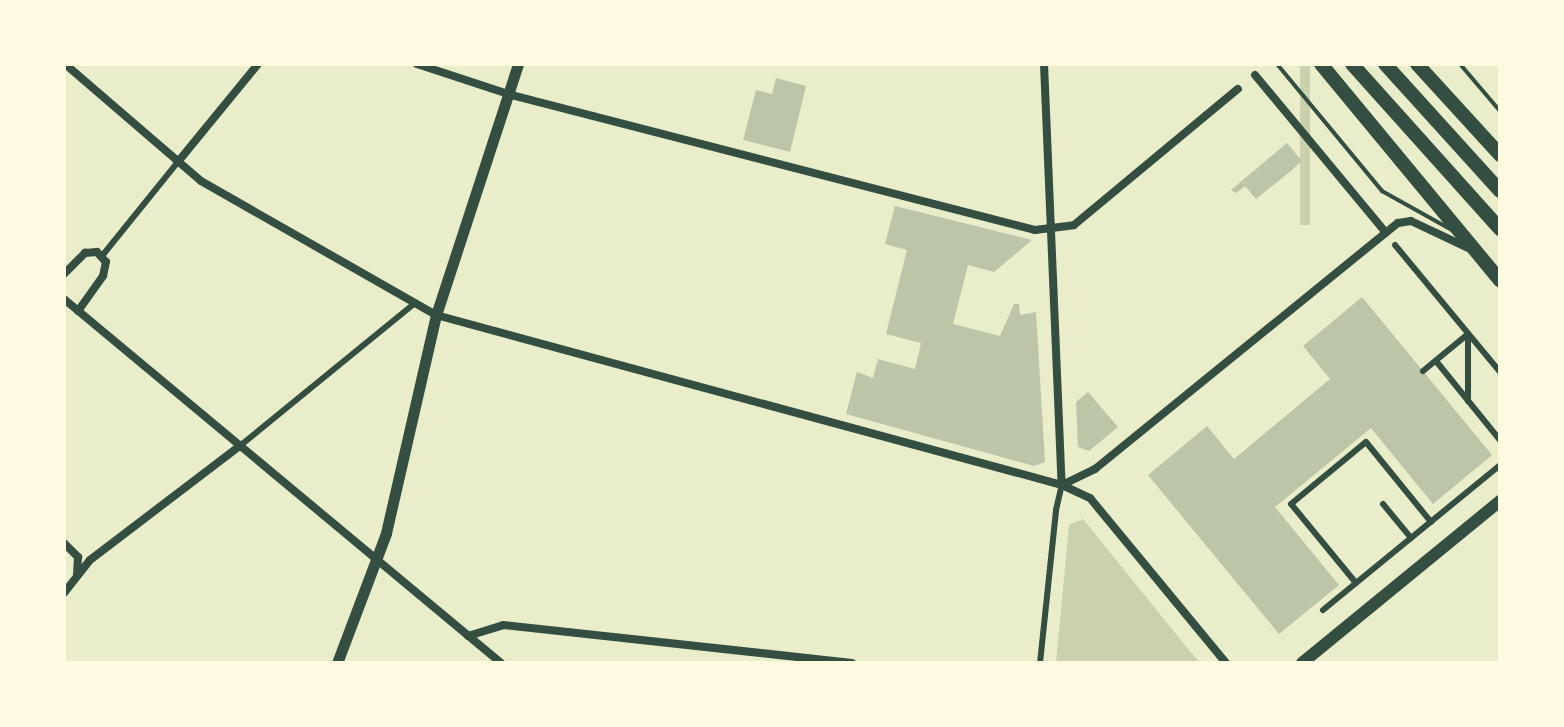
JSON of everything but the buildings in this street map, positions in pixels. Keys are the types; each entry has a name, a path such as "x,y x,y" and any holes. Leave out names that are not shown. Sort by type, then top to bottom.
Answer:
{"main road":[{"path":"1321,64 1500,280"},
{"path":"1333,64 1350,99"},
{"path":"1352,64 1500,229"},
{"path":"1385,64 1500,191"},
{"path":"1418,67 1500,155"},
{"path":"1302,663 1500,501"}],"street":[{"path":"65,64 177,163 436,315 1062,485 1090,498 1226,663"},
{"path":"102,256 258,64"},
{"path":"417,64 508,94 1035,230 1074,225 1238,89"},
{"path":"337,663 375,561 402,471 436,315 518,64"},
{"path":"1040,663 1056,510 1062,485 1044,64"},
{"path":"1255,75 1386,233"},
{"path":"1062,485 1095,469 1398,223 1411,221 1476,252"},
{"path":"1395,245 1500,372"},
{"path":"64,274 85,253 102,256"},
{"path":"78,311 106,270 102,256"},
{"path":"64,299 501,663"},
{"path":"64,593 90,560 241,445 415,303"},
{"path":"1423,371 1468,334"},
{"path":"1468,334 1468,401"},
{"path":"1436,361 1500,440"},
{"path":"1356,583 1291,504 1366,442 1431,522"},
{"path":"1323,610 1500,465"},
{"path":"1383,504 1411,538"},
{"path":"64,543 78,557 76,578"},
{"path":"468,636 503,625 852,663"}],"lane":[{"path":"1277,64 1382,191 1411,205 1443,227 1460,233"},
{"path":"1460,64 1500,111"}],"green space":[{"path":"1300,64 1310,64 1310,225 1300,225"},
{"path":"1083,519 1200,663 1056,663 1069,525"}]}
